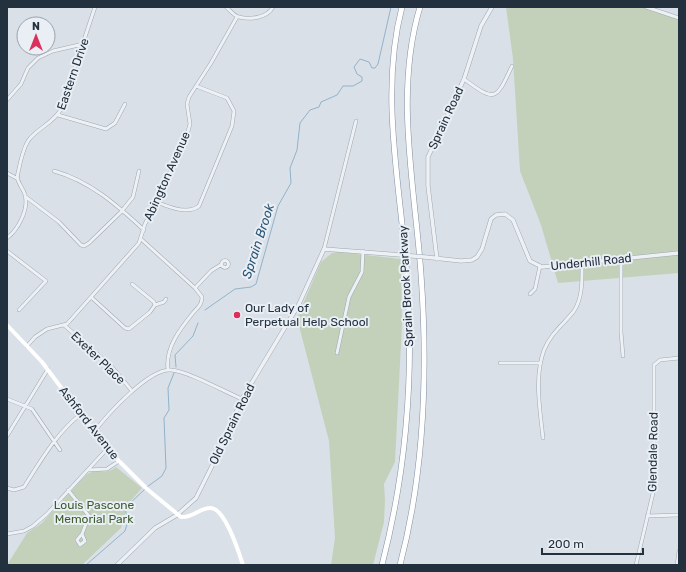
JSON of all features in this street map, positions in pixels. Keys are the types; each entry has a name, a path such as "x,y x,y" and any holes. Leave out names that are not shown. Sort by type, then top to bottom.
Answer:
{"highway":[{"name":"Sprain Brook Parkway","path":"382,565 400,473 409,374 408,288 391,93 394,44 402,7"},
{"name":"Sprain Brook Parkway","path":"400,565 415,491 423,405 422,300 409,145 408,102 410,59 420,7"}],"main road":[{"name":"Ashford Avenue","path":"7,325 48,369 107,449 146,488 177,515"},
{"path":"177,515 186,517 210,508 217,511 230,531 243,565"}],"street":[{"name":"Eastern Drive","path":"18,179 17,174 28,140 58,115 84,44 95,7"},
{"path":"226,7 237,17 259,17 265,15 273,7"},
{"name":"Sprain Road","path":"437,258 428,186 428,157 464,79 482,26 492,7"},
{"path":"646,7 679,18"},
{"name":"Abington Avenue","path":"141,240 144,230 165,185 177,152 187,135 190,124 188,104 189,97 211,63 237,17"},
{"path":"7,100 21,84 28,68 38,58 53,51 84,44"},
{"path":"464,79 485,94 491,95 500,90 512,66"},
{"path":"157,202 184,210 199,206 232,126 234,111 227,98 196,86"},
{"path":"58,115 106,129 115,123 124,104"},
{"name":"Old Sprain Road","path":"117,565 154,528 177,515 196,498 242,399 299,304 324,249 356,121"},
{"path":"54,171 72,176 107,196 144,230"},
{"path":"26,197 59,222 81,245 86,245 123,210 133,197 139,171"},
{"path":"7,173 18,179 26,197 26,204 16,229 7,238"},
{"name":"Underhill Road","path":"324,249 472,260 477,257 482,249 491,219 496,215 505,214 513,220 530,261 540,266 679,253"},
{"path":"27,346 35,337 47,329 64,326 67,324 141,240 195,288 202,297 200,307 194,312 170,346 168,370"},
{"path":"7,251 45,279 46,283 19,310"},
{"path":"337,353 349,297 362,272 363,252"},
{"path":"621,258 621,332 623,356"},
{"path":"543,438 539,389 541,363 544,350 551,335 574,311 578,303 581,291 582,263"},
{"path":"195,288 211,271 222,264"},
{"path":"530,294 535,289 540,266"},
{"path":"132,284 154,302 154,305"},
{"path":"91,297 129,330 150,312 154,305 164,302 166,299"},
{"name":"Exeter Place","path":"64,326 112,367 132,391"},
{"name":"Glendale Road","path":"636,565 654,489 654,365 660,360 679,358"},
{"path":"500,363 541,363"},
{"path":"7,436 48,369"},
{"path":"94,432 104,419 132,391 159,373 168,370 180,372 242,399"},
{"path":"7,398 32,410 60,450"},
{"path":"7,488 14,490 24,487 54,443 71,422 81,414"},
{"path":"7,534 19,532 33,526 47,514 107,449"},
{"path":"96,460 102,469"},
{"path":"88,470 110,468 119,461"},
{"path":"68,490 89,516 82,534"},
{"path":"647,516 679,515"},
{"path":"677,565 679,551"}],"green space":[{"path":"506,7 645,7 679,20 679,273 558,283 541,225 520,171 513,59"},
{"path":"339,252 401,259 402,324 395,462 384,484 384,522 373,565 331,565 335,538 329,441 297,318 321,262 332,253"},
{"name":"Louis Pascone Memorial Park","path":"116,467 142,488 128,504 121,528 82,565 7,565 27,533 42,523 86,475 94,472 112,470"}],"waterway":[{"name":"Sprain Brook","path":"205,310 235,289 251,287 256,284 278,206 291,183 290,168 297,150 300,123 310,110 319,107 321,102 337,95 343,86 353,86 362,81 362,77 357,74 354,67 360,59 369,62 372,68 375,68 378,64 391,7"},
{"name":"Sprain Brook","path":"176,367 175,355 193,336 198,323"},
{"name":"Sprain Brook","path":"147,487 162,476 166,468 164,418 169,410 168,388 174,373"},
{"name":"Sprain Brook","path":"86,565 125,531 128,521 125,508 145,489"}],"place":[{"name":"Our Lady of Perpetual Help School","path":"237,315"}]}
